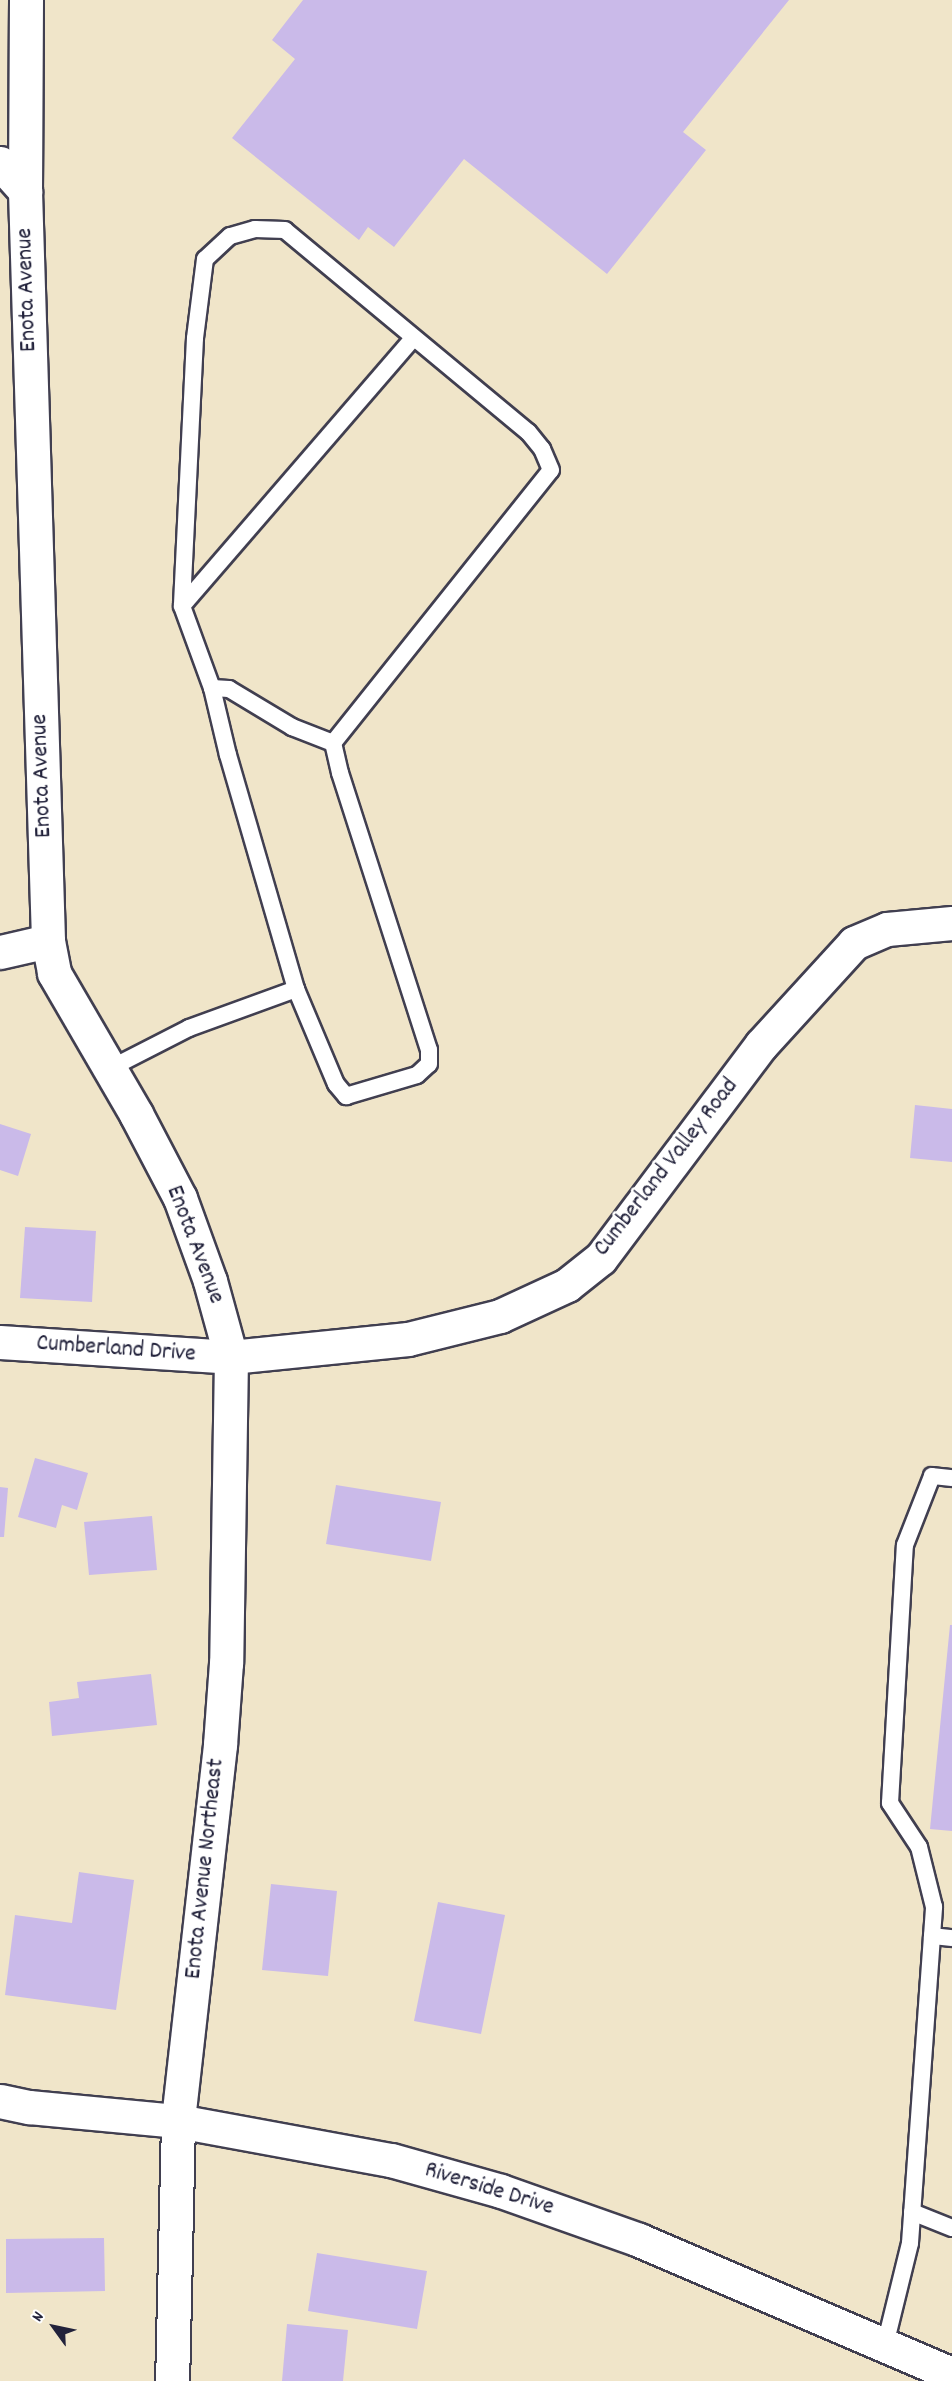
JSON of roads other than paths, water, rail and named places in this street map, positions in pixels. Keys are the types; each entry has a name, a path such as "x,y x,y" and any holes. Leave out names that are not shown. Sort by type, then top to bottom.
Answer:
{"street":[{"name":"Enota Avenue","path":"26,0 25,191 48,941 54,973 180,1198 210,1281 231,1357"},
{"path":"0,163 25,191"},
{"name":"Cumberland Valley Road","path":"231,1357 408,1339 500,1316 567,1285 601,1258 761,1044 854,943 887,929 952,923"},
{"path":"0,952 48,941"},
{"name":"Cumberland Drive","path":"0,1342 231,1357"},
{"name":"Enota Avenue Northeast","path":"172,2381 178,2121 220,1745 226,1663 231,1357"},
{"name":"Riverside Drive","path":"0,2101 29,2107 178,2121 391,2160 501,2191 639,2240 885,2345 942,2375"}],"lane":[{"path":"255,229 285,230 413,339 528,432 542,449 551,471 333,743 340,773 429,1050 429,1064 417,1076 346,1096 336,1084 296,989 228,755 212,688 182,606 195,338 205,259 230,236 255,229"},
{"path":"182,606 413,339"},
{"path":"212,688 228,689 292,727 333,743"},
{"path":"109,1069 189,1028 296,989"},
{"path":"885,2345 910,2243 934,1907 919,1847 890,1803 905,1545 932,1476 952,1478"},
{"path":"932,1936 952,1938"},
{"path":"912,2212 952,2228"}]}
